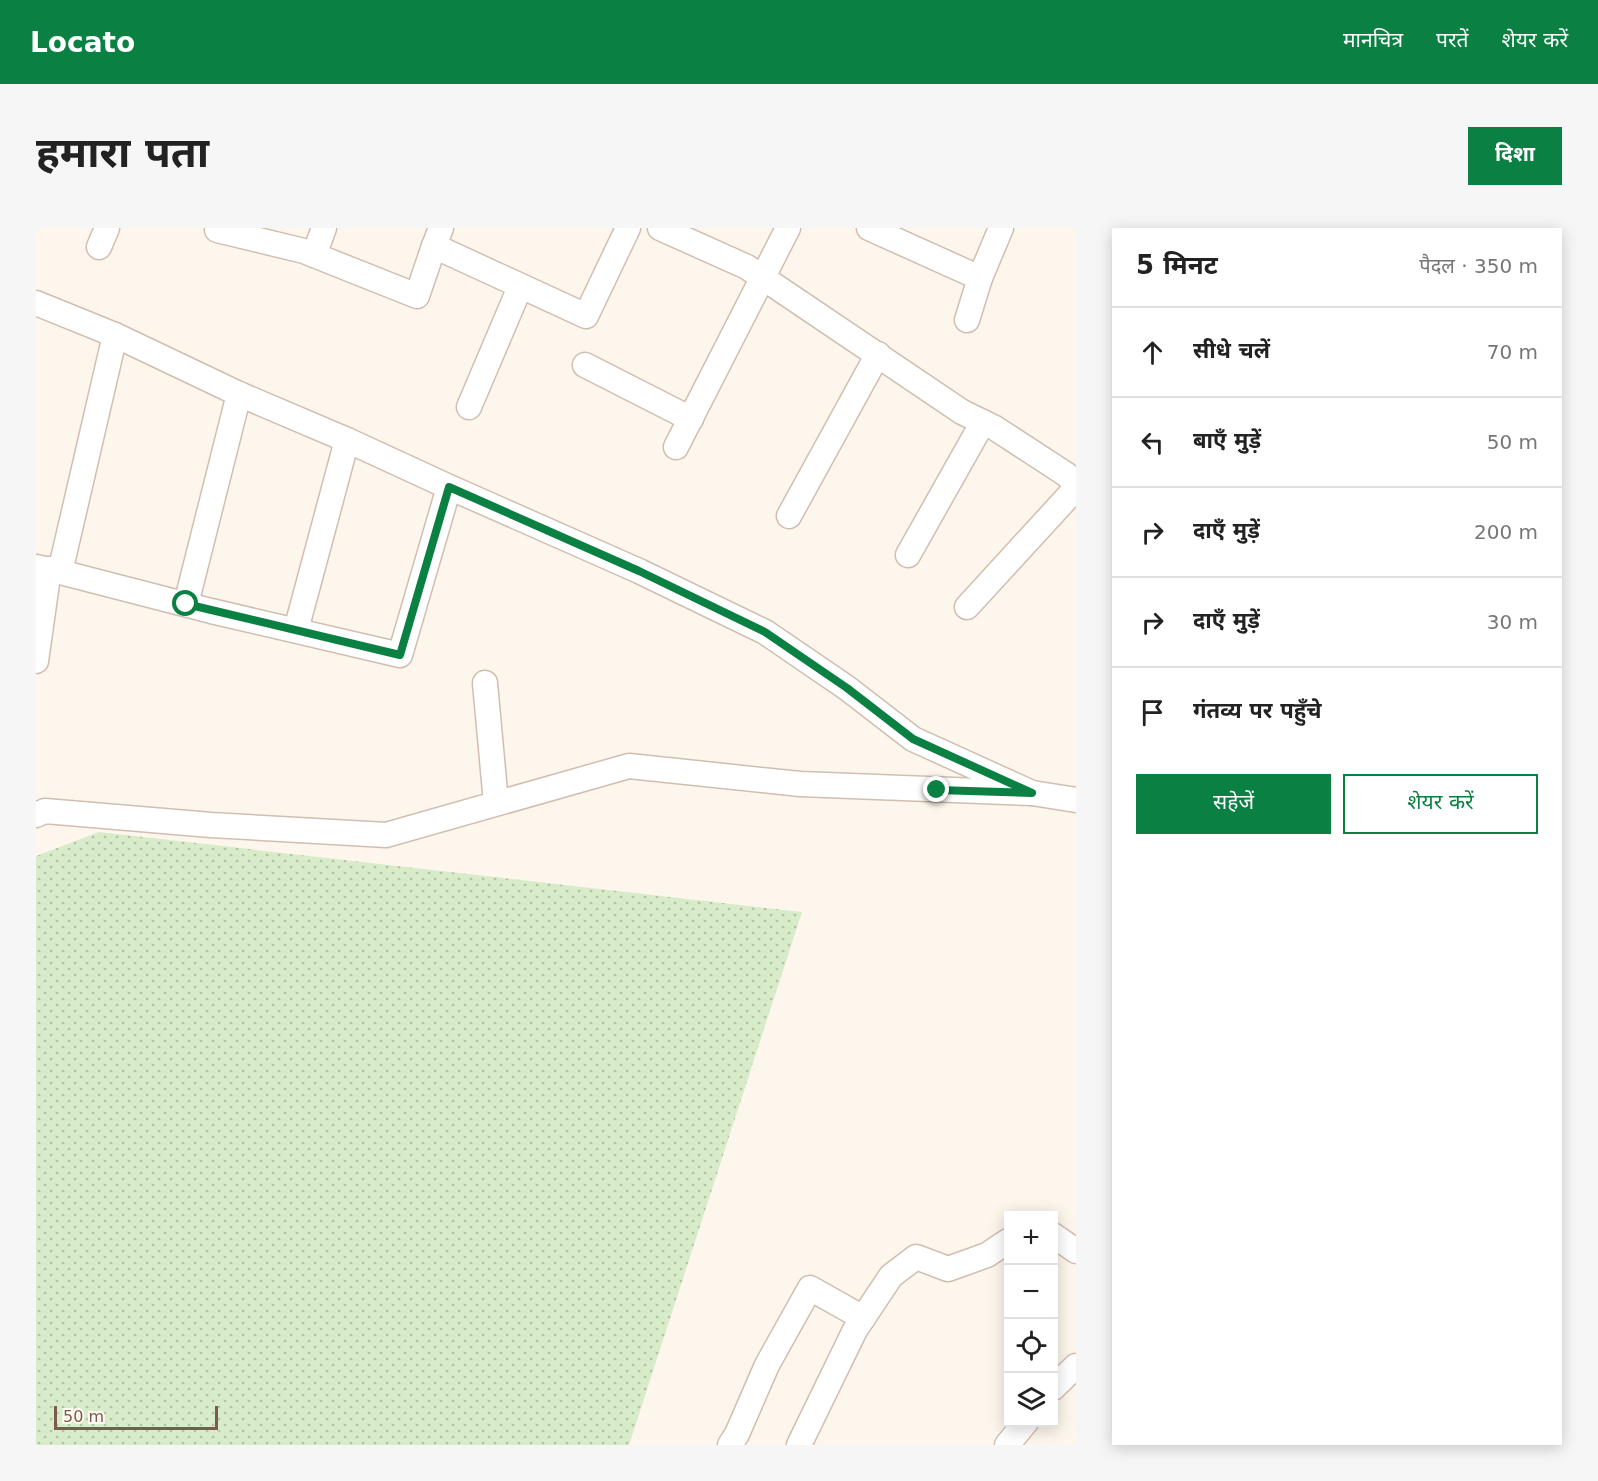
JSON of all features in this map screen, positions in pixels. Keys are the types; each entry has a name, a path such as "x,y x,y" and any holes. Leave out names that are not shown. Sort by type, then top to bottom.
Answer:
{"street":[{"path":"217,228 217,230 304,251 417,296 438,237 520,287 586,316 628,228"},
{"path":"314,255 324,228"},
{"path":"660,228 747,267 962,412 983,422 1067,475 1076,486 967,607"},
{"path":"676,447 788,228"},
{"path":"870,228 980,278"},
{"path":"967,320 980,278 1001,228"},
{"path":"469,407 520,287"},
{"path":"36,303 115,335 239,394 639,571 765,632 847,688 913,739 1032,793"},
{"path":"36,661 48,569 115,335"},
{"path":"789,516 878,354"},
{"path":"585,364 691,419"},
{"path":"186,604 239,394"},
{"path":"908,555 983,422"},
{"path":"296,630 347,440"},
{"path":"48,569 400,655 449,487"},
{"path":"485,683 495,803"},
{"path":"36,814 45,811 211,825 386,835 629,766 800,784 1032,793 1076,800"},
{"path":"1058,1238 1076,1251"},
{"path":"799,1445 855,1330 891,1276 916,1257 948,1269 987,1255 1004,1243"},
{"path":"730,1445 767,1365 810,1288 863,1318"},
{"path":"1058,1383 1076,1365"},
{"path":"1007,1445 1022,1427"}],"green space":[{"path":"99,832 802,912 629,1445 36,1445 36,856"}],"route":[{"path":"186,604 400,655 449,487 639,571 765,632 847,688 913,739 1032,793 937,790"}]}
